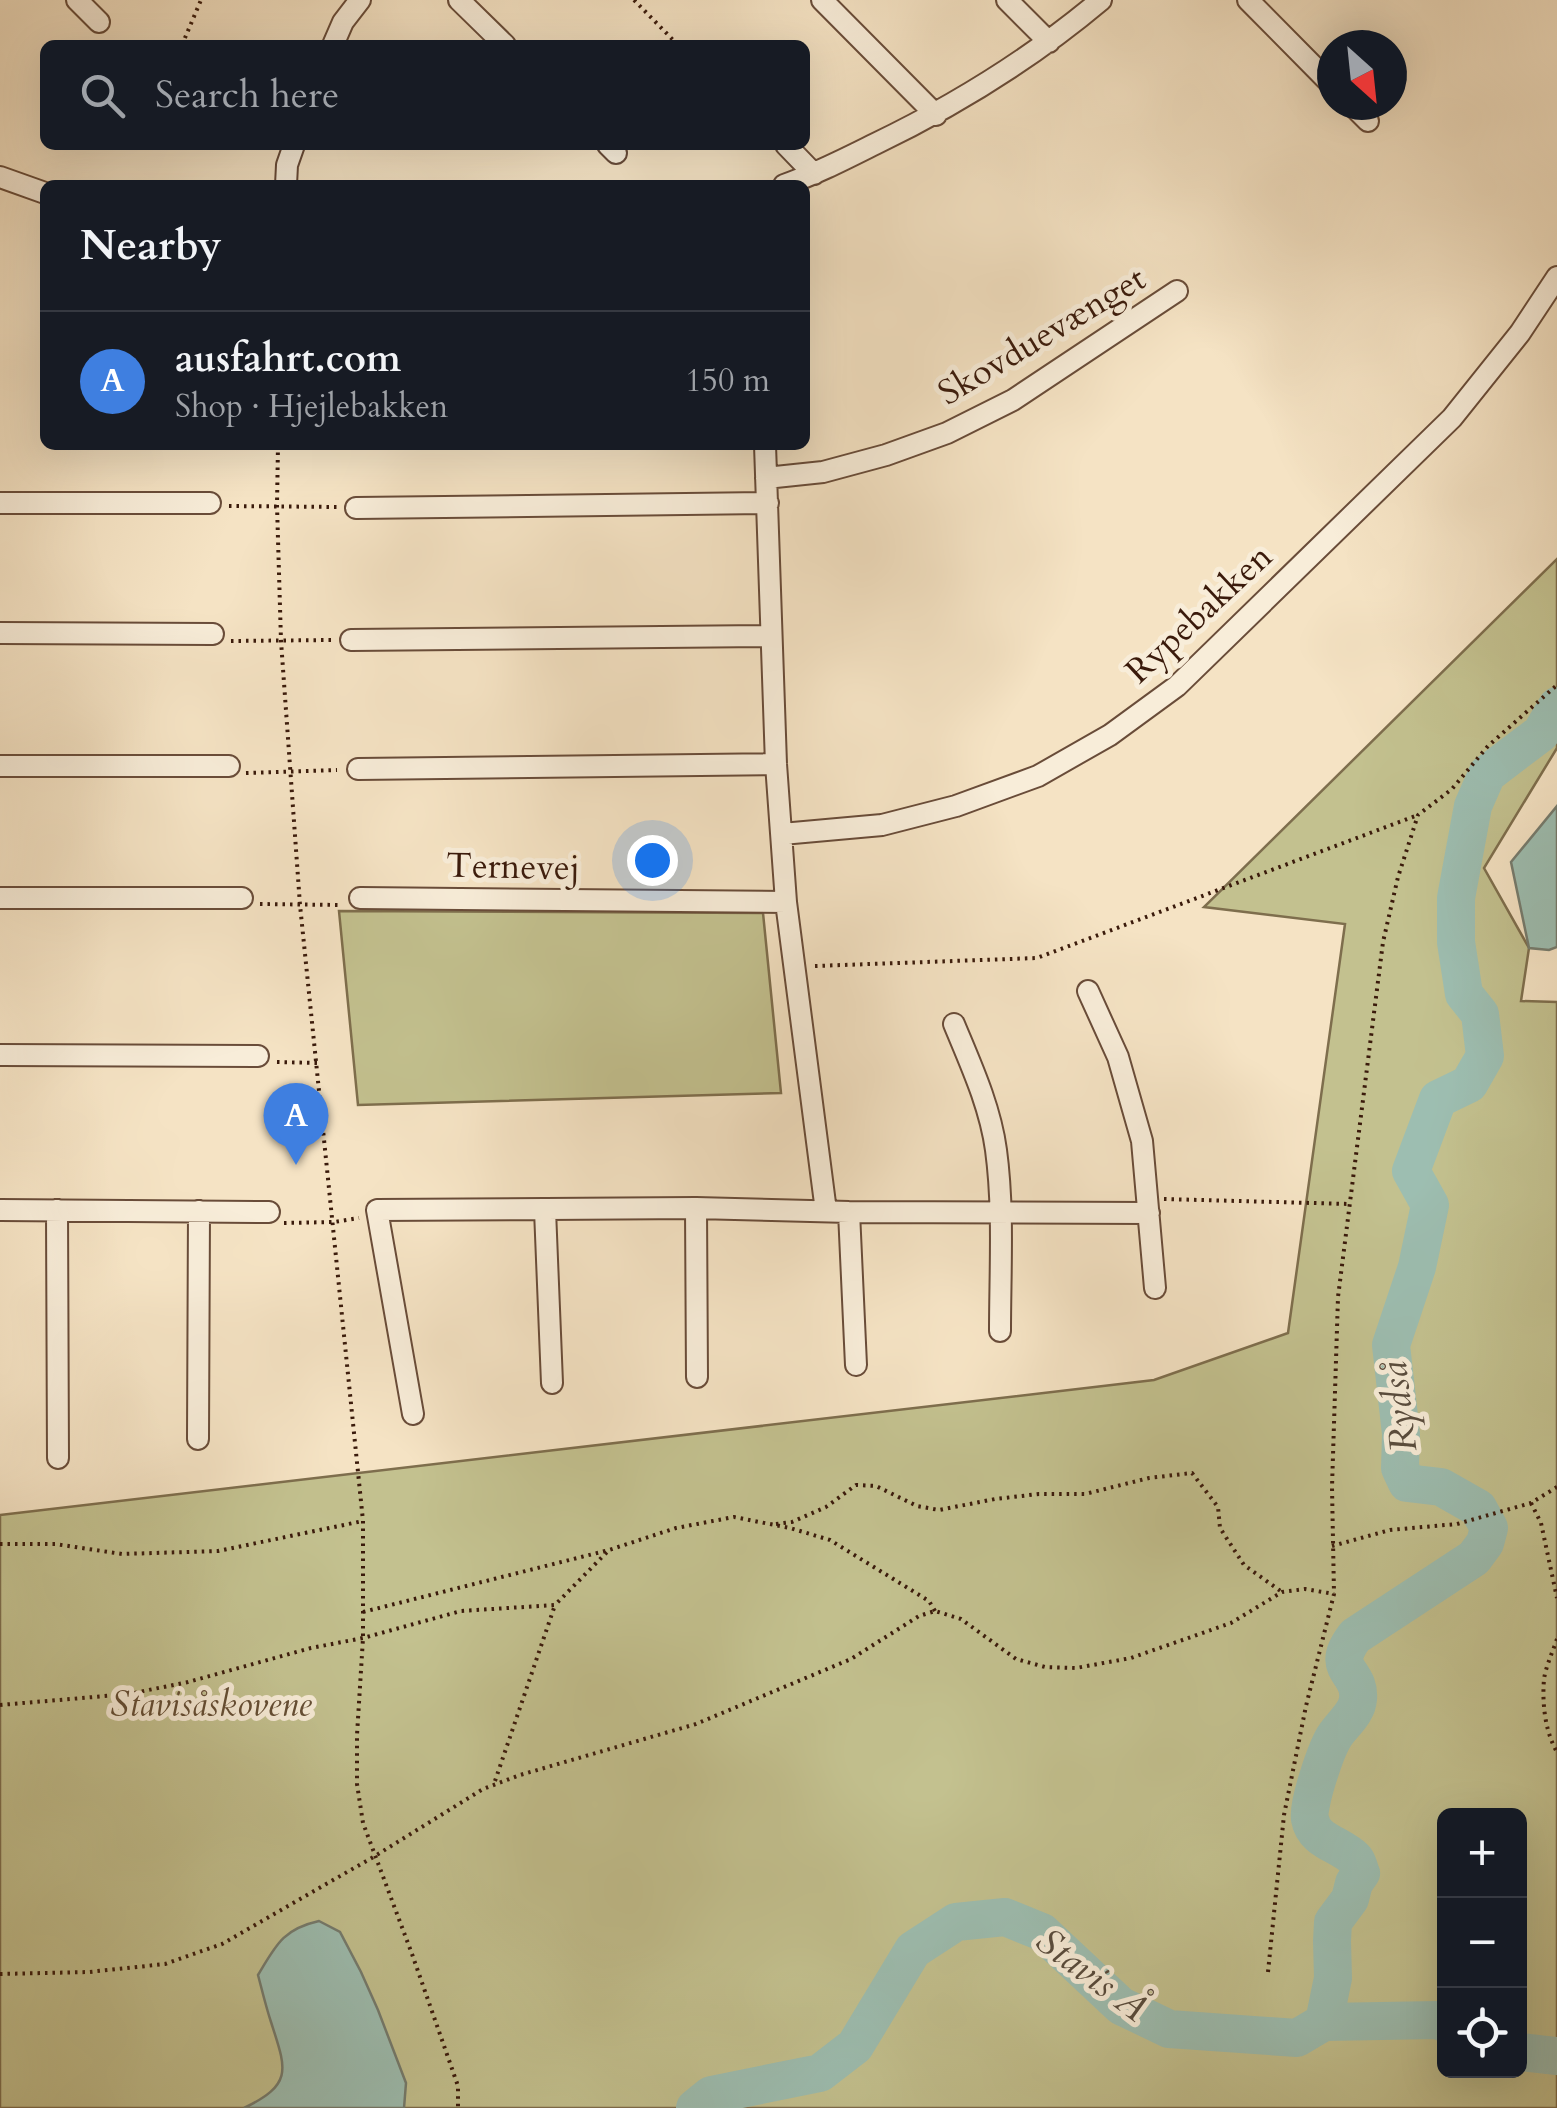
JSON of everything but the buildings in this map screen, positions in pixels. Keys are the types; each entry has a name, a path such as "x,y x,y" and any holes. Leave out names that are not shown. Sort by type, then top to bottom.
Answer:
{"street":[{"path":"77,0 99,22"},
{"path":"335,40 360,0"},
{"path":"459,0 500,40"},
{"path":"822,0 936,115"},
{"path":"1007,0 1049,42"},
{"path":"798,180 936,115 1049,42 1101,0"},
{"path":"1248,0 1317,70"},
{"path":"286,180 292,150"},
{"path":"791,150 814,174"},
{"path":"0,177 40,191"},
{"name":"Rypebakken","path":"782,834 882,826 956,806 1038,776 1110,735 1176,686 1452,418 1520,333 1557,277"},
{"name":"Skovduevænget","path":"766,478 823,472 947,433 1013,400 1177,291"},
{"path":"765,450 776,764 786,902 826,1212"},
{"path":"0,503 210,503"},
{"path":"356,508 768,504"},
{"path":"0,633 213,634"},
{"path":"350,640 772,636"},
{"path":"358,769 776,764"},
{"path":"0,766 230,766"},
{"path":"0,898 242,898"},
{"name":"Ternevej","path":"360,898 786,902"},
{"path":"1088,991 1118,1057 1142,1140 1155,1288"},
{"path":"954,1024 983,1094 996,1148 1000,1331"},
{"path":"0,1055 258,1056"},
{"path":"696,1208 697,1377"},
{"path":"0,1210 269,1212"},
{"path":"57,1210 58,1458"},
{"path":"413,1414 377,1210 1150,1212"},
{"path":"545,1210 552,1383"},
{"path":"198,1212 198,1440"},
{"path":"849,1212 856,1365"}],"path":[{"path":"184,40 201,0"},
{"path":"634,0 673,40"},
{"path":"278,450 281,641 300,905 363,1522 357,1784 363,1823 458,2086 458,2108"},
{"path":"210,503 219,507 356,508"},
{"path":"213,634 223,640 350,640"},
{"path":"795,967 1038,958 1418,816 1452,789 1488,746 1557,685"},
{"path":"230,766 236,773 358,769"},
{"path":"1268,1972 1284,1815 1334,1594 1332,1487 1338,1297 1349,1204 1383,942 1418,816"},
{"path":"242,898 248,904 348,905 360,898"},
{"path":"258,1056 261,1062 317,1063"},
{"path":"1190,1200 1349,1204"},
{"path":"269,1212 279,1223 334,1222 362,1218 377,1210"},
{"path":"767,1525 792,1522 826,1507 856,1486 876,1486 917,1506 939,1510 1039,1494 1085,1494 1149,1478 1192,1473 1218,1507 1220,1528 1244,1564 1282,1592"},
{"path":"1332,1546 1390,1530 1457,1524 1531,1503 1557,1487"},
{"path":"1531,1503 1544,1536 1557,1598"},
{"path":"362,1612 609,1550 676,1528 734,1517 830,1540 929,1601 935,1611"},
{"path":"0,1544 55,1544 122,1554 218,1551 363,1522"},
{"path":"495,1781 555,1605 609,1550"},
{"path":"0,1974 89,1972 164,1964 222,1944 484,1789 696,1724 851,1659 919,1616 935,1611 961,1619 1016,1658 1045,1668 1076,1668 1131,1658 1231,1623 1282,1592 1305,1589 1334,1594"},
{"path":"0,1706 129,1694 462,1611 555,1605"},
{"path":"1557,1639 1544,1677 1548,1738 1557,1752"}],"green space":[{"name":"Stavisåskovene","path":"1557,559 1557,748 1484,868 1529,948 1521,1001 1557,1002 1557,2108 0,2108 0,1515 1154,1380 1288,1333 1345,924 1204,907"},
{"path":"339,911 763,913 781,1093 358,1105"}],"shaded area":[{"path":"1557,806 1557,947 1529,948 1511,862"},
{"path":"319,1921 340,1932 361,1972 406,2083 404,2108 244,2108 271,2091 282,2074 280,2052 258,1975 282,1940"}],"waterway":[{"name":"Rydså","path":"1324,2022 1333,1978 1333,1922 1350,1899 1361,1873 1355,1859 1322,1838 1310,1819 1326,1753 1357,1704 1358,1689 1344,1657 1355,1636 1474,1558 1485,1543 1489,1528 1478,1508 1441,1487 1407,1483 1400,1468 1401,1434 1391,1345 1417,1267 1430,1205 1411,1171 1438,1099 1469,1084 1485,1056 1480,1014 1464,994 1456,942 1456,898 1473,806 1487,774 1541,733 1557,706"},
{"name":"Stavis Å","path":"695,2108 711,2095 820,2073 855,2046 913,1950 956,1922 1005,1917 1042,1932 1121,2006 1169,2029 1297,2038 1324,2022 1437,2020"},
{"name":"Stavis Å","path":"1527,2053 1557,2056"}],"place":[{"name":"ausfahrt.com","path":"296,1165"}]}
